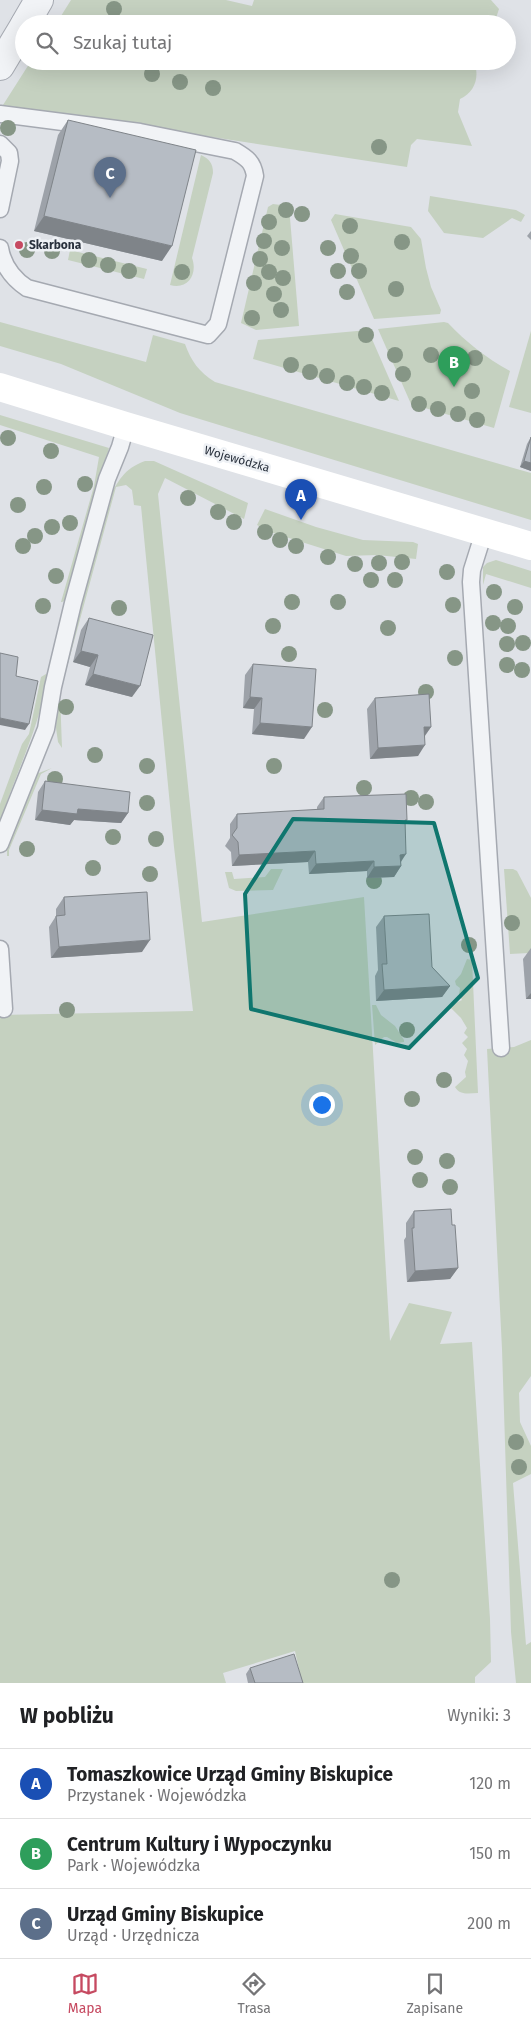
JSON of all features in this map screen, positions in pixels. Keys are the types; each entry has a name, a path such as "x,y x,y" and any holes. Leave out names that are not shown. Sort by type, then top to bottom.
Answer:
{"main road":[{"name":"Wojewódzka","path":"0,387 531,546"}],"street":[{"path":"28,15 39,0"},
{"path":"0,66 15,33"}],"lane":[{"path":"0,114 140,132 235,151 253,165 255,176 218,324 208,335 26,288 15,280 8,270 0,248"},
{"path":"0,144 9,153 10,161 0,209"},
{"path":"0,844 46,729 53,687 73,603 107,479 126,426"},
{"path":"484,532 472,570 471,582 501,1048"},
{"path":"0,949 4,1009"}],"highlighted area":[{"path":"293,819 434,823 478,978 409,1048 251,1009 245,894"}],"green space":[{"path":"71,0 226,0 252,6 254,0 491,0 499,9 497,15 62,15"},
{"path":"25,70 476,70 473,88 460,99 458,112 472,146 417,139 411,145 407,167 3,105"},
{"path":"201,155 210,162 213,173 192,258 194,270 186,283 176,286 170,285"},
{"path":"430,196 516,210 525,215 521,222 512,218 483,238 444,233 428,211"},
{"path":"273,204 289,206 299,326 256,330 241,323 268,207"},
{"path":"335,214 411,227 421,239 426,268 431,287 441,310 440,314 374,319 331,220"},
{"path":"70,250 147,269 144,279 68,260"},
{"path":"0,322 146,362 153,335 185,344 196,366 215,382 531,473 531,520 180,413 61,364 0,346"},
{"path":"448,323 485,355 510,371 494,428 411,404 378,329"},
{"path":"368,330 399,401 253,359 258,340"},
{"path":"531,331 531,413 509,407"},
{"path":"0,415 109,448 66,600 62,602 94,486 99,457 0,425"},
{"path":"145,461 154,461 248,503 244,519 165,478 158,494 202,922 364,897 390,1341 409,1303 452,1312 440,1344 472,1342 490,1619 491,1662 475,1677 475,1683 302,1683 295,1651 223,1673 226,1683 0,1683 0,1015 193,1011 174,847 141,506 134,505 132,490 126,485 116,487 60,693 62,748 58,742 56,728 57,692 107,500 118,481 126,472"},
{"path":"265,509 316,527 363,540 413,542 418,544 416,559 377,555 346,556 270,532 257,525"},
{"path":"496,560 531,571 531,588 486,574 483,585 483,567 487,563"},
{"path":"46,674 48,676 39,714 0,822 0,804 22,744 29,734 41,677"},
{"path":"52,768 41,774 9,850 9,856 7,856 7,844 36,774"},
{"path":"271,869 283,869 273,890 236,891 229,888 225,872 232,872 234,879 265,877"},
{"path":"504,869 517,871 531,898 531,952 529,953 510,954"},
{"path":"467,959 472,960 478,1093 462,1093 455,1087 466,1077 465,1072 468,1061 464,1055 467,1049 462,1043 468,1037 464,1033 467,1028 461,1018 449,1006 462,1000 459,994 460,988 456,985 455,981 461,974"},
{"path":"372,1005 376,1005 381,1015 395,1026 404,1042 397,1043 384,1037 375,1045"},
{"path":"531,1040 531,1376 519,1393 520,1422 531,1446 531,1474 513,1483 526,1645 531,1642 531,1683 516,1683 511,1632 502,1349 487,1049 514,1047"}],"building":[{"path":"68,120 196,150 172,246 44,216"},
{"path":"531,437 531,463 524,461"},
{"path":"89,618 153,635 140,686 93,674 98,655 81,651"},
{"path":"0,653 18,657 16,676 38,681 29,724 0,718"},
{"path":"253,664 316,669 312,727 260,723 262,698 250,697"},
{"path":"429,694 431,727 424,727 425,745 378,748 375,698"},
{"path":"45,781 130,792 128,813 78,809 77,814 42,810"},
{"path":"406,794 406,854 400,855 401,866 374,867 374,861 316,864 315,851 239,855 238,842 232,835 237,828 237,814 324,809 324,797"},
{"path":"147,892 150,940 59,947 56,916 65,915 64,897"},
{"path":"429,914 432,967 450,986 384,990 382,964 387,964 384,916"},
{"path":"451,1209 452,1225 455,1225 458,1268 415,1271 412,1228 414,1228 414,1211"},
{"path":"294,1654 303,1683 255,1683 250,1668"}],"place":[{"name":"Urząd Gminy Biskupice","path":"110,198"},
{"name":"Skarbona","path":"19,245"},
{"name":"Centrum Kultury i Wypoczynku","path":"454,387"},
{"name":"Tomaszkowice Urząd Gminy Biskupice","path":"301,520"}]}
